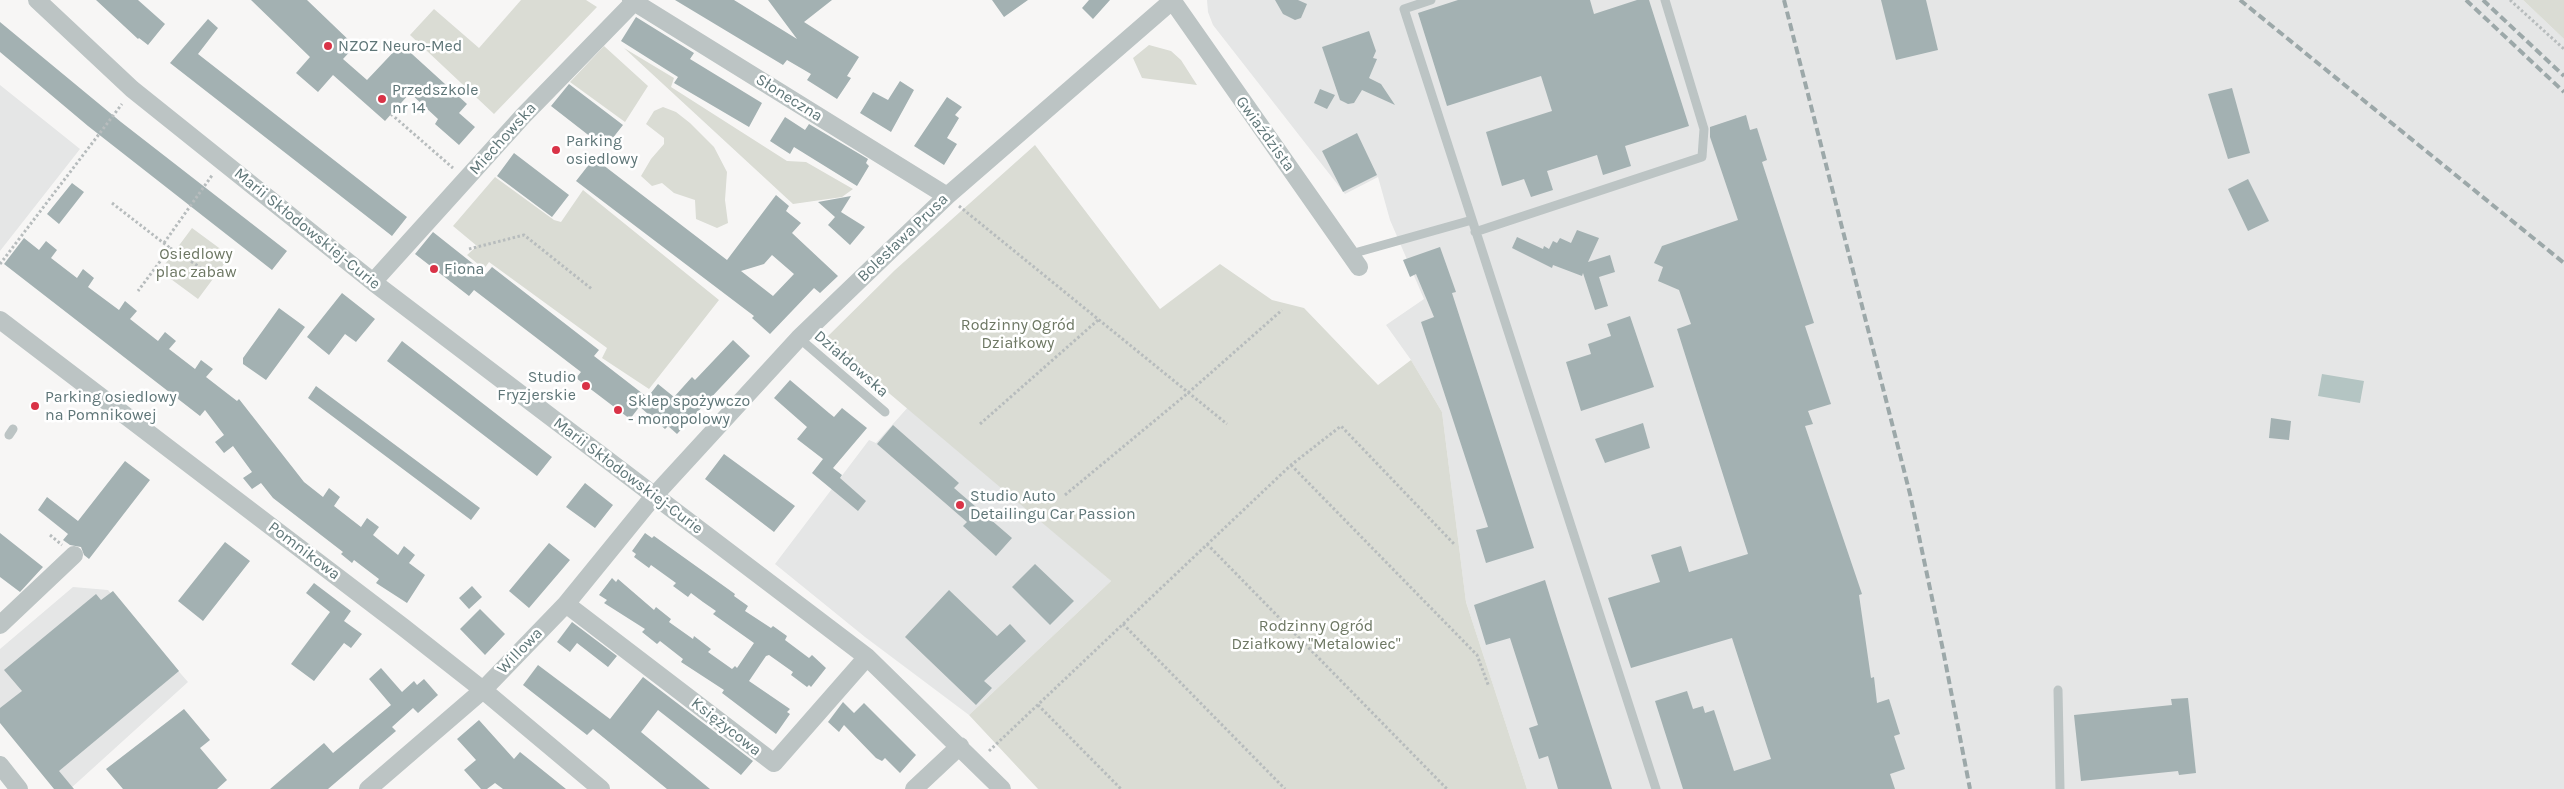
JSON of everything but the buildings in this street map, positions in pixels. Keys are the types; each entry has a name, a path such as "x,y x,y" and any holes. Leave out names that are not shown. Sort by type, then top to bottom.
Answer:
{"street":[{"name":"Marii Skłodowskiej-Curie","path":"37,0 132,89 374,282 867,657 1002,789"},
{"name":"Bolesława Prusa","path":"654,496 799,338 947,196 1172,0"},
{"name":"Gwiaździsta","path":"1172,0 1355,261"},
{"name":"Słoneczna","path":"634,1 947,196"},
{"name":"Miechowska","path":"374,282 523,116 634,1"},
{"name":"Pomnikowa","path":"0,320 483,690 601,789"},
{"name":"Willowa","path":"368,789 483,690 566,604 654,496"},
{"path":"0,625 74,555"},
{"name":"Księżycowa","path":"566,604 774,764 867,657"},
{"path":"914,789 960,746"},
{"path":"0,765 19,789"}],"lane":[{"path":"1432,0 1404,9 1656,789"},
{"path":"1475,232 1702,157 1704,129 1665,0"},
{"path":"1355,261 1472,220"},
{"name":"Działdowska","path":"799,338 884,412"},
{"path":"2058,690 2060,789"}],"path":[{"path":"2510,0 2564,49"},
{"path":"0,264 132,89"},
{"path":"391,114 467,179"},
{"path":"164,243 222,161"},
{"path":"112,203 170,248 208,273"},
{"path":"963,210 1227,424"},
{"path":"469,249 524,235 593,290"},
{"path":"138,291 170,248"},
{"path":"1065,495 1188,394 1282,310"},
{"path":"980,424 1098,320"},
{"path":"995,745 1291,465 1341,426 1455,545"},
{"path":"1291,465 1477,655 1489,687"},
{"path":"1207,544 1447,789"},
{"path":"1122,624 1284,789"},
{"path":"1038,705 1121,789"}],"shaded area":[{"path":"1207,0 2523,0 2564,39 2564,789 1527,789 1466,602 1442,412 1411,360 1386,325 1424,299 1390,220 1378,177 1345,194 1213,25 1208,12"},
{"path":"0,85 80,149 0,251"},
{"path":"2322,374 2364,381 2360,403 2318,396"},
{"path":"909,406 1111,581 969,715 865,637 775,564 869,440 876,443"},
{"path":"73,587 108,590 188,682 70,789 0,721 0,649"}],"green space":[{"path":"521,0 586,0 597,7 494,114 410,35 434,9 479,48"},
{"path":"2523,0 2564,0 2564,39"},
{"path":"1149,45 1171,51 1181,60 1197,85 1142,78 1133,58"},
{"path":"604,46 648,86 625,122 570,82"},
{"path":"624,48 674,78 671,87 787,161 806,162 853,189 842,197 793,204"},
{"path":"663,107 676,112 714,147 727,172 725,200 728,223 717,228 696,219 695,200 674,193 662,183 652,186 641,176 651,159 664,144 664,138 646,124 654,111"},
{"path":"1035,145 1160,309 1220,264 1272,300 1304,308 1378,385 1411,360 1442,412 1466,602 1527,789 1038,789 969,715 1111,581 825,339 895,270"},
{"path":"495,177 554,220 561,222 583,190 719,300 649,389 602,358 607,348 489,262 484,269 467,255 477,246 453,226"},
{"name":"Osiedlowy plac zabaw","path":"192,228 230,256 198,299 160,271"}],"railway":[{"path":"1784,0 1910,494 1970,789"},
{"path":"2240,0 2564,263"},
{"path":"2466,0 2564,92"},
{"path":"2483,0 2564,76"}],"place":[{"name":"NZOZ Neuro-Med","path":"328,46"},
{"name":"Przedszkole nr 14","path":"382,99"},
{"name":"Parking osiedlowy","path":"556,150"},
{"name":"Fiona","path":"434,269"},
{"name":"Studio Fryzjerskie","path":"586,386"},
{"name":"Parking osiedlowy na Pomnikowej","path":"35,406"},
{"name":"Sklep spożywczo - monopolowy","path":"618,410"},
{"name":"Studio Auto Detailingu Car Passion","path":"960,505"}],"park label":[{"name":"Rodzinny Ogród Działkowy","path":"1018,334"},
{"name":"Rodzinny Ogród Działkowy \"Metalowiec\"","path":"1316,635"}]}
